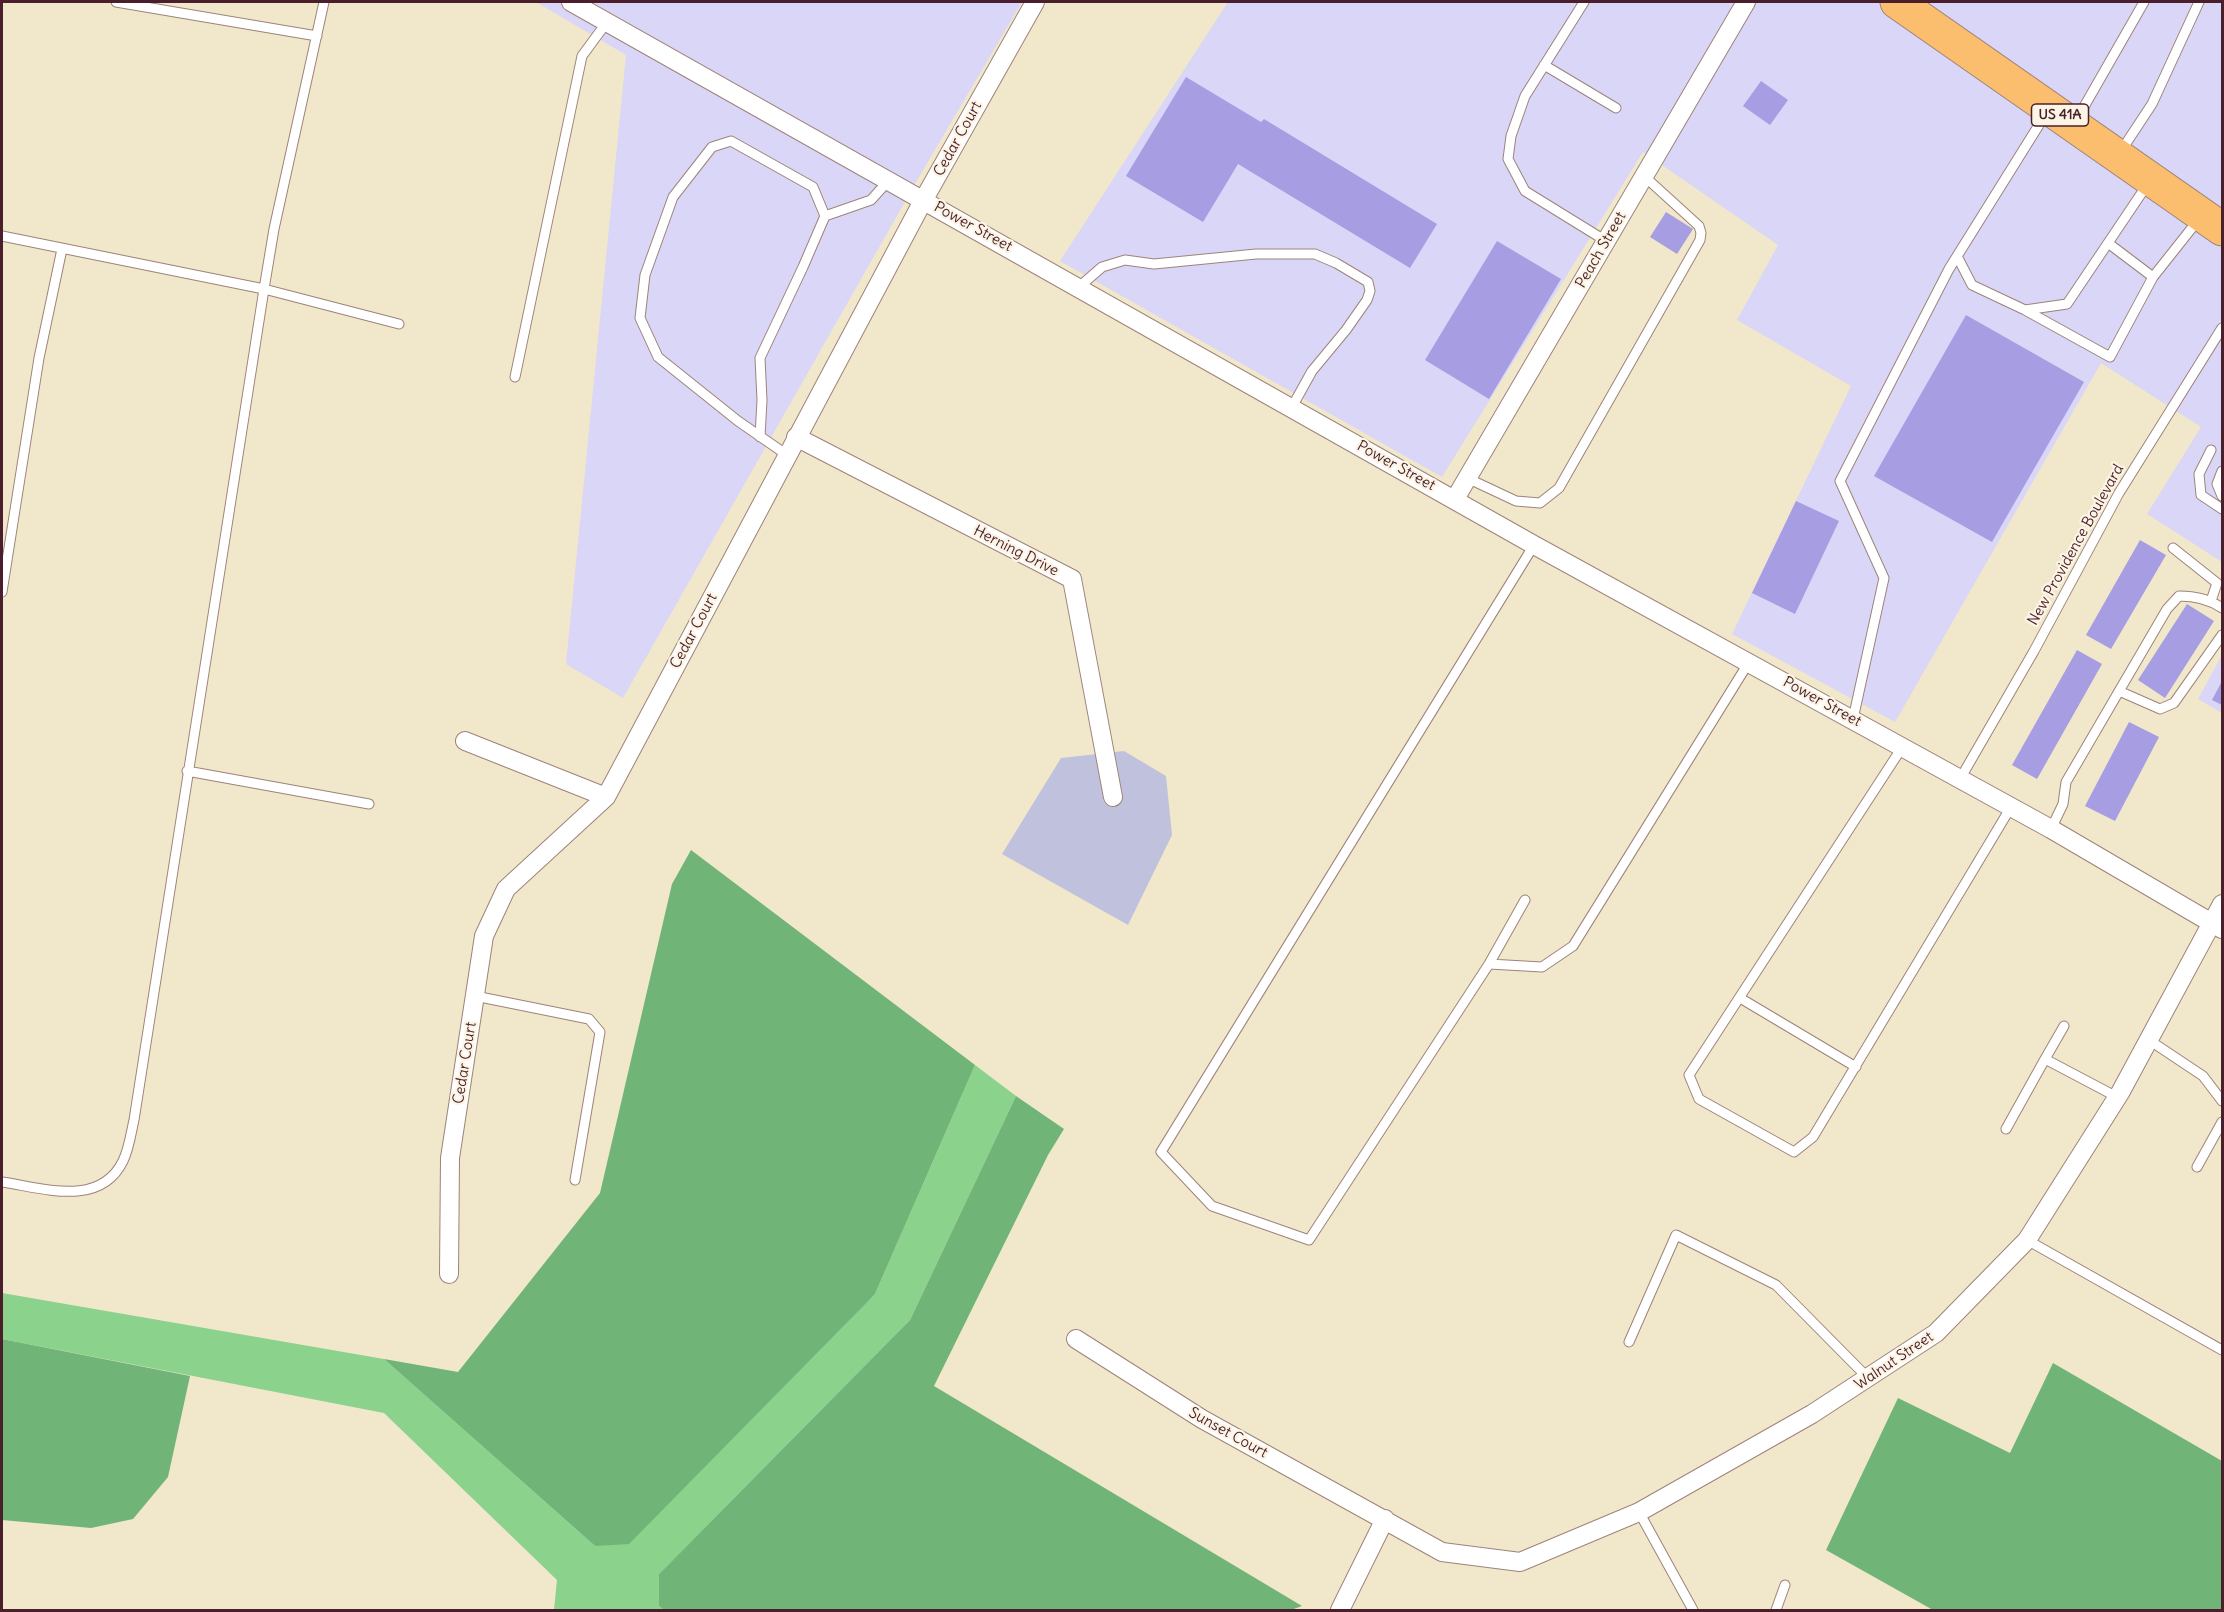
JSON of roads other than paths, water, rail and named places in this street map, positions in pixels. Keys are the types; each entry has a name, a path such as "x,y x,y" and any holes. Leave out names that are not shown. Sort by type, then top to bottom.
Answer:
{"highway":[{"name":"US 41A","path":"1915,7 2062,116 2213,222"}],"street":[{"name":"Power Street","path":"571,2 1534,545 1903,746 2218,925"},
{"name":"Cedar Court","path":"448,1274 450,1158 484,936 506,889 606,797 796,437 924,200 1035,2"},
{"name":"Peach Street","path":"1455,499 1746,2"},
{"name":"Herning Drive","path":"796,437 1072,579 1113,797"},
{"path":"465,741 606,797"},
{"name":"Walnut Street","path":"1385,1519 1442,1552 1520,1562 1639,1512 1812,1414 1936,1333 2027,1240 2117,1097 2218,925 2223,904"},
{"name":"Sunset Court","path":"1076,1339 1202,1419 1385,1519"},
{"path":"1340,1611 1385,1519"}],"lane":[{"path":"116,2 317,36"},
{"path":"2,1182 70,1192 88,1190 102,1185 115,1176 125,1158 134,1120 187,771 274,229 324,2"},
{"path":"1584,2 1525,96 1511,135 1508,159 1526,191 1606,241"},
{"path":"1853,719 1884,579 1840,481 1957,256 2144,2"},
{"path":"2118,156 2152,104 2199,2"},
{"path":"514,377 582,56 607,22"},
{"path":"1544,65 1616,108"},
{"path":"760,437 762,400 760,358 825,216 813,187 731,141 712,147 673,197 645,275 640,318 658,357 760,437 787,455"},
{"path":"1467,478 1516,501 1540,503 1559,488 1700,240 1699,226 1644,176"},
{"path":"2025,310 2067,304 2152,179"},
{"path":"825,216 871,200 889,180"},
{"path":"1957,256 1972,285 2025,310 2110,357 2153,277 2213,222"},
{"path":"2,236 264,289 399,324"},
{"path":"2108,243 2153,277"},
{"path":"2,592 39,358 62,249"},
{"path":"1079,287 1102,267 1125,260 1154,264 1256,254 1315,254 1336,263 1368,282 1370,291 1367,300 1346,330 1312,371 1292,407"},
{"name":"New Providence Boulevard","path":"1960,779 2034,651 2119,493 2223,328"},
{"path":"2211,450 2199,474 2201,495 2223,509"},
{"path":"2223,471 2217,484 2223,496"},
{"path":"1525,900 1489,964 1309,1240 1212,1206 1161,1152 1534,545"},
{"path":"2173,548 2217,583 2211,601"},
{"path":"2051,829 2063,804 2066,782 2167,609 2179,596 2211,601 2223,608"},
{"path":"2119,691 2160,709 2174,703 2223,635"},
{"path":"1489,964 1542,967 1573,946 1749,662"},
{"path":"1903,746 1689,1075 1699,1099 1794,1152 1813,1137 2011,807"},
{"path":"187,771 369,804"},
{"path":"475,996 589,1019 600,1032 575,1180"},
{"path":"1740,998 1856,1067"},
{"path":"2006,1129 2064,1026"},
{"path":"2149,1040 2203,1076 2223,1101"},
{"path":"2045,1059 2117,1097"},
{"path":"2197,1167 2223,1122"},
{"path":"1629,1342 1676,1235 1776,1285 1868,1378"},
{"path":"2027,1240 2223,1350"},
{"path":"1639,1512 1693,1611"},
{"path":"1776,1611 1785,1586"}]}
